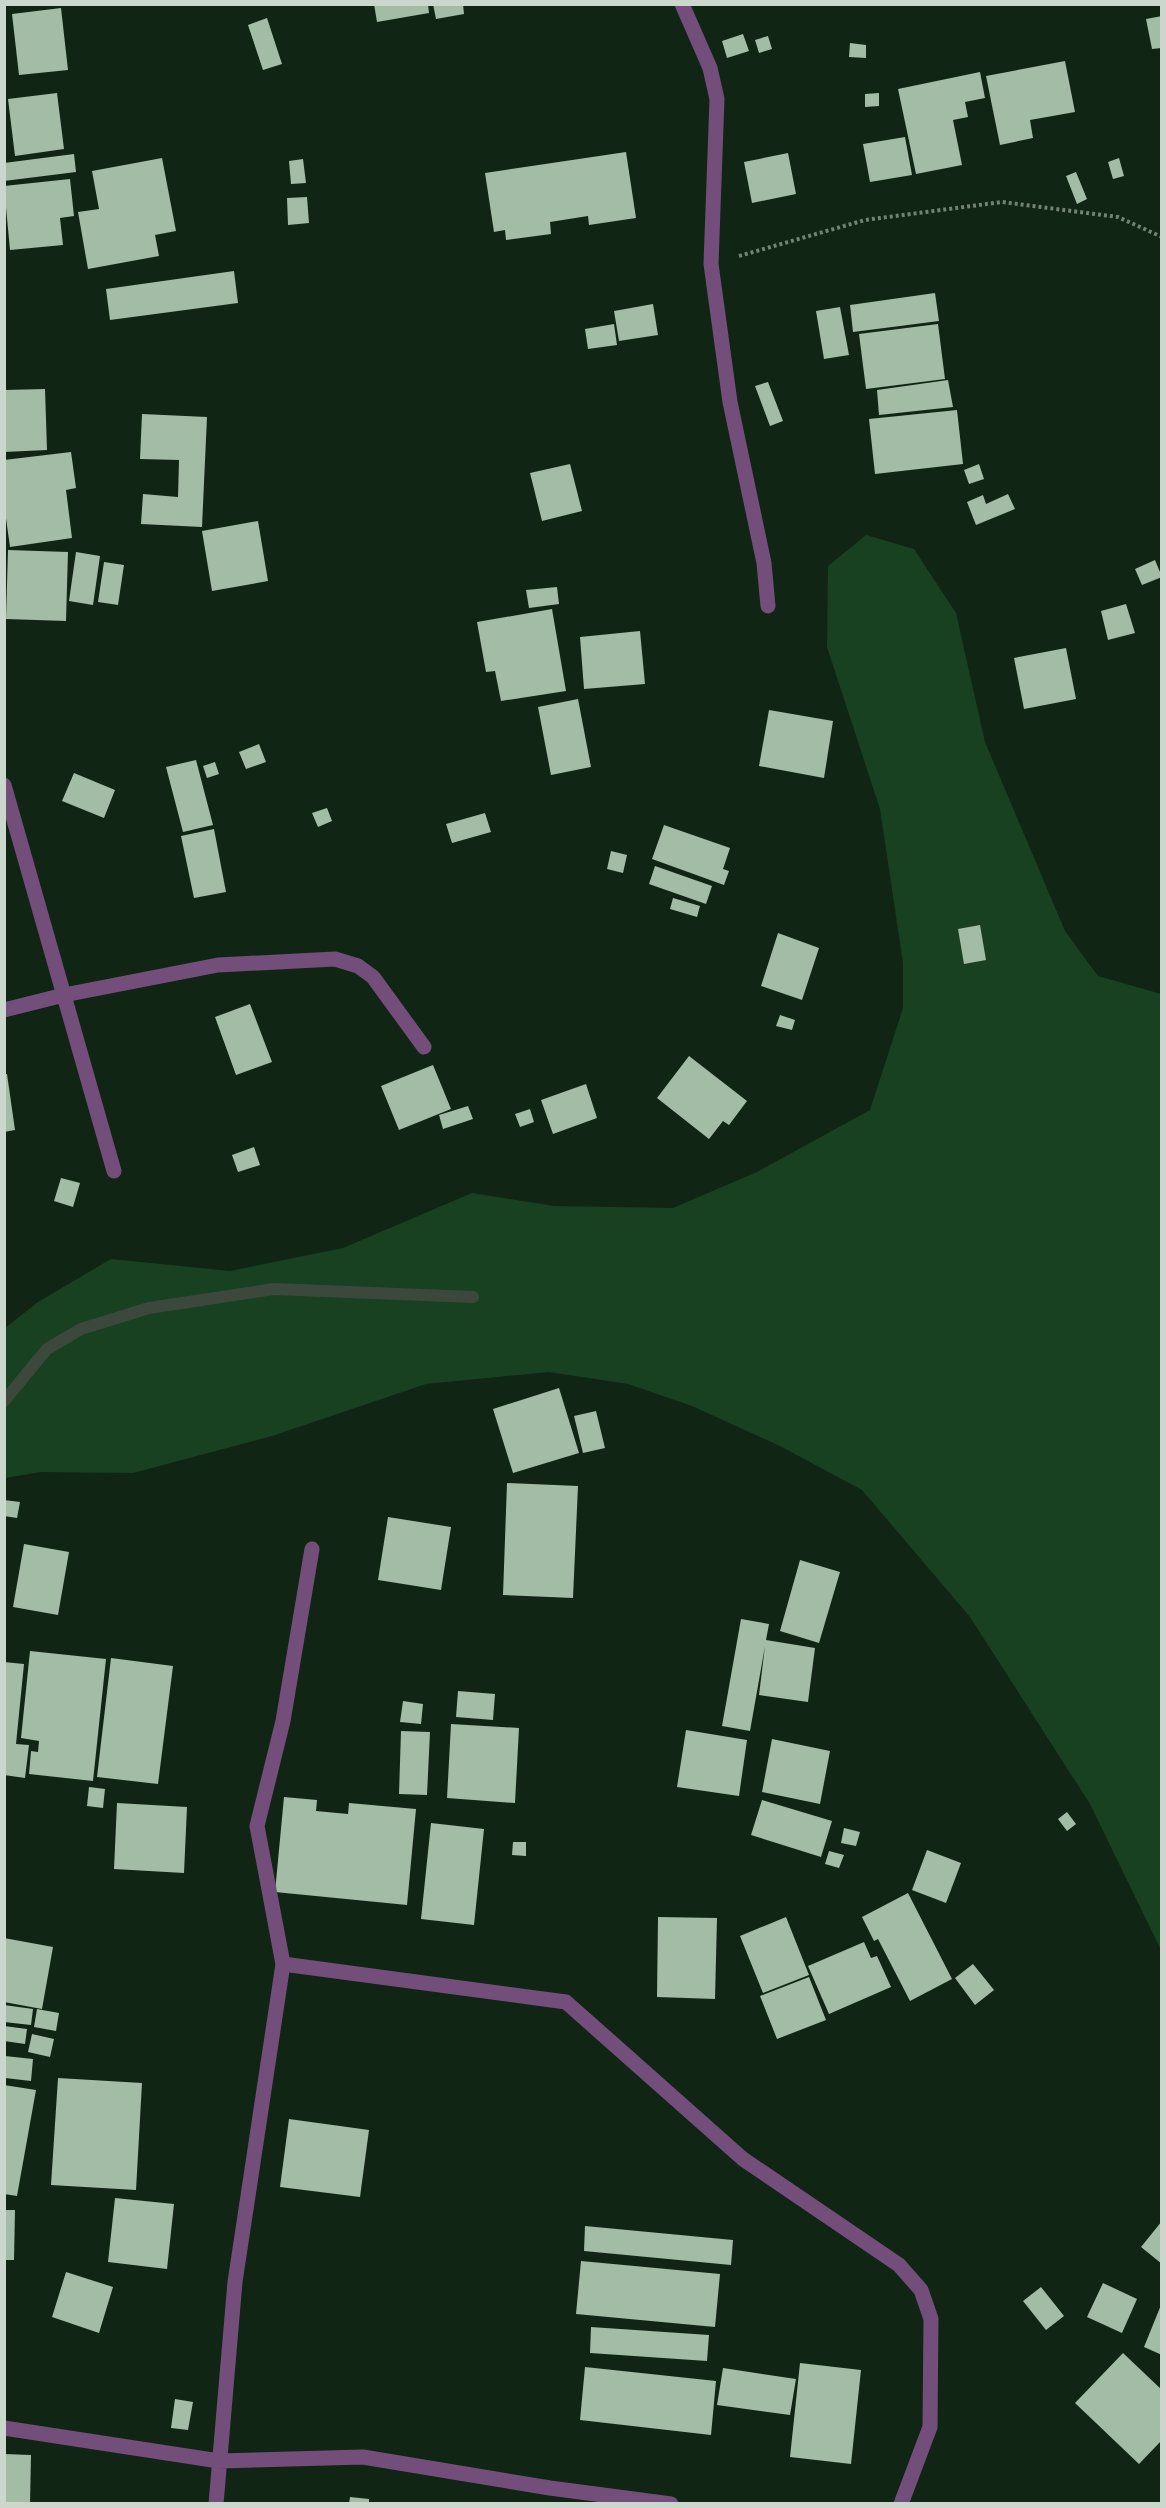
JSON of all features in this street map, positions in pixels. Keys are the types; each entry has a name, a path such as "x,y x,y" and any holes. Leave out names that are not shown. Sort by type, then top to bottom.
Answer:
{"street":[{"path":"681,4 710,68 717,99 711,264 730,402 764,562 768,606"},
{"path":"4,785 114,1171"},
{"path":"4,1010 64,994 218,965 335,959 358,966 373,977 424,1047"},
{"path":"216,2504 235,2282 283,1964 257,1826 283,1721 312,1549"},
{"path":"283,1964 566,2002 743,2160 898,2265 921,2290 931,2319 930,2427 901,2504"},
{"path":"4,2428 219,2461 363,2457 550,2488 671,2504"}],"path":[{"path":"711,264 865,220 1002,202 1118,217 1161,237"}],"green space":[{"path":"866,535 914,549 956,613 985,742 1065,931 1098,976 1161,994 1161,1950 1090,1804 970,1617 862,1490 780,1446 692,1406 628,1384 549,1372 426,1384 272,1436 133,1473 41,1472 5,1478 5,1328 38,1302 111,1259 230,1271 343,1248 472,1193 554,1206 673,1208 757,1172 870,1110 903,1008 903,963 880,809 827,647 828,566"}],"building":[{"path":"374,4 428,4 429,13 377,22"},
{"path":"433,4 463,4 464,14 436,19"},
{"path":"61,8 68,70 19,75 12,14"},
{"path":"1162,16 1162,48 1152,49 1146,19"},
{"path":"267,18 282,64 263,70 248,25"},
{"path":"743,34 749,51 727,58 722,41"},
{"path":"768,36 772,49 759,53 755,40"},
{"path":"850,43 866,45 866,58 849,57"},
{"path":"1065,61 1075,112 1030,120 1033,138 1000,145 986,76"},
{"path":"980,72 985,98 965,102 968,117 953,120 962,165 916,174 898,89"},
{"path":"57,93 64,149 15,156 8,99"},
{"path":"879,93 879,106 865,107 865,94"},
{"path":"905,137 912,175 870,182 863,144"},
{"path":"626,152 636,218 589,225 588,216 550,222 551,234 506,240 505,230 494,232 485,173"},
{"path":"788,153 796,194 752,203 744,162"},
{"path":"74,154 76,172 4,181 4,163"},
{"path":"162,158 176,231 155,235 159,256 88,269 78,212 99,209 92,171"},
{"path":"1119,158 1124,176 1113,179 1108,162"},
{"path":"303,159 306,183 291,184 289,161"},
{"path":"1076,172 1087,199 1077,204 1066,176"},
{"path":"70,179 74,216 60,218 63,245 10,250 4,186"},
{"path":"307,197 309,223 288,225 287,198"},
{"path":"234,271 238,303 110,320 106,289"},
{"path":"935,293 939,321 853,332 850,305"},
{"path":"653,304 658,335 619,341 614,311"},
{"path":"840,307 849,355 824,359 816,311"},
{"path":"614,324 617,345 588,349 585,329"},
{"path":"938,324 945,379 866,389 859,334"},
{"path":"948,380 953,407 879,415 877,390"},
{"path":"768,382 783,421 770,426 755,386"},
{"path":"45,389 47,450 4,452 4,390"},
{"path":"957,410 963,464 875,474 869,419"},
{"path":"142,414 207,417 202,527 141,524 143,494 178,497 179,460 140,459"},
{"path":"71,452 76,488 66,490 72,538 10,547 4,504 4,460"},
{"path":"570,464 582,511 542,521 530,473"},
{"path":"979,464 984,479 969,484 964,470"},
{"path":"1008,494 1015,509 976,525 967,502 983,495 986,504"},
{"path":"258,521 268,581 212,591 202,531"},
{"path":"8,550 68,552 66,621 6,619"},
{"path":"76,552 100,556 93,605 69,601"},
{"path":"1155,560 1162,577 1142,585 1135,569"},
{"path":"104,562 124,565 118,605 98,602"},
{"path":"557,587 559,604 529,608 526,590"},
{"path":"1126,604 1135,633 1108,640 1101,611"},
{"path":"552,609 566,691 501,701 495,671 486,672 477,622"},
{"path":"640,631 645,684 584,689 580,637"},
{"path":"1066,648 1076,699 1024,709 1014,658"},
{"path":"578,699 591,767 551,775 538,707"},
{"path":"769,710 833,721 824,778 759,766"},
{"path":"259,744 266,762 246,769 239,752"},
{"path":"196,760 213,825 183,832 166,767"},
{"path":"215,762 219,774 207,778 203,766"},
{"path":"74,773 115,790 104,818 62,801"},
{"path":"327,808 332,821 318,827 312,813"},
{"path":"485,813 491,832 452,843 446,824"},
{"path":"664,825 730,848 723,869 729,871 724,885 652,859"},
{"path":"214,829 226,892 194,898 181,836"},
{"path":"611,851 627,855 623,873 607,869"},
{"path":"655,866 712,886 706,904 649,884"},
{"path":"673,898 700,906 697,917 670,909"},
{"path":"980,925 986,960 964,964 958,929"},
{"path":"778,933 819,948 802,1000 761,986"},
{"path":"250,1004 272,1062 236,1075 215,1017"},
{"path":"780,1015 795,1020 792,1030 776,1026"},
{"path":"689,1056 747,1101 729,1125 723,1121 709,1139 657,1098"},
{"path":"433,1065 451,1109 399,1130 381,1086"},
{"path":"4,1074 7,1074 15,1130 4,1132"},
{"path":"586,1084 597,1118 553,1134 541,1100"},
{"path":"468,1106 473,1119 443,1129 439,1115"},
{"path":"530,1109 534,1122 520,1127 515,1114"},
{"path":"254,1147 260,1165 238,1172 232,1155"},
{"path":"61,1178 80,1183 73,1207 54,1201"},
{"path":"559,1388 579,1453 513,1473 493,1409"},
{"path":"596,1411 605,1448 583,1453 574,1416"},
{"path":"507,1483 578,1486 573,1598 503,1595"},
{"path":"4,1500 20,1502 17,1518 4,1516"},
{"path":"388,1517 451,1527 441,1590 378,1580"},
{"path":"24,1544 69,1552 58,1615 13,1607"},
{"path":"800,1560 840,1572 819,1643 780,1631"},
{"path":"741,1619 769,1624 766,1640 815,1648 808,1702 759,1695 765,1646 750,1731 722,1726"},
{"path":"30,1651 106,1659 93,1781 29,1774 31,1751 38,1752 39,1741 21,1738"},
{"path":"111,1658 173,1666 158,1784 97,1777"},
{"path":"4,1662 24,1664 16,1744 29,1745 25,1778 4,1775"},
{"path":"458,1691 495,1694 493,1720 456,1717"},
{"path":"403,1701 423,1704 421,1724 400,1722"},
{"path":"451,1724 519,1728 515,1803 447,1798"},
{"path":"686,1730 747,1740 739,1796 677,1787"},
{"path":"401,1731 430,1732 427,1795 399,1794"},
{"path":"772,1739 830,1751 820,1804 762,1792"},
{"path":"89,1787 105,1789 103,1808 87,1806"},
{"path":"284,1797 317,1800 316,1811 348,1814 349,1803 416,1809 407,1905 275,1892"},
{"path":"762,1800 832,1821 821,1857 751,1835"},
{"path":"117,1803 187,1807 184,1873 114,1869"},
{"path":"1067,1812 1076,1824 1067,1831 1058,1819"},
{"path":"431,1823 484,1829 474,1925 421,1919"},
{"path":"844,1828 860,1832 856,1846 841,1843"},
{"path":"513,1842 526,1842 526,1856 512,1855"},
{"path":"927,1850 961,1863 946,1903 912,1890"},
{"path":"829,1851 844,1855 839,1868 825,1864"},
{"path":"908,1893 952,1979 910,2001 878,1939 874,1941 862,1917"},
{"path":"658,1917 717,1918 715,1999 657,1997"},
{"path":"786,1917 809,1975 763,1993 740,1936"},
{"path":"4,1938 53,1947 42,2009 4,2002"},
{"path":"864,1942 871,1958 877,1956 891,1987 829,2014 808,1966"},
{"path":"973,1964 994,1990 975,2005 955,1978"},
{"path":"809,1977 826,2020 777,2039 760,1996"},
{"path":"4,2005 33,2009 31,2025 4,2022"},
{"path":"37,2009 59,2013 56,2031 34,2027"},
{"path":"4,2026 27,2029 25,2044 4,2041"},
{"path":"32,2034 54,2039 50,2057 28,2052"},
{"path":"5,2056 33,2059 31,2081 5,2078"},
{"path":"58,2078 142,2083 136,2190 51,2185"},
{"path":"4,2085 36,2090 17,2196 4,2194"},
{"path":"289,2119 369,2130 360,2197 280,2187"},
{"path":"115,2198 174,2204 167,2269 108,2262"},
{"path":"4,2210 15,2210 14,2260 4,2260"},
{"path":"1162,2221 1162,2264 1141,2247"},
{"path":"585,2226 733,2240 731,2265 584,2251"},
{"path":"581,2261 720,2274 715,2327 576,2314"},
{"path":"66,2272 113,2287 99,2333 52,2317"},
{"path":"1103,2283 1137,2299 1122,2333 1087,2317"},
{"path":"1041,2287 1064,2316 1046,2330 1023,2301"},
{"path":"1162,2305 1162,2355 1144,2347"},
{"path":"591,2327 709,2335 707,2361 590,2353"},
{"path":"1123,2353 1162,2390 1162,2440 1139,2464 1075,2403"},
{"path":"800,2363 861,2370 851,2464 790,2457"},
{"path":"585,2367 716,2381 711,2435 580,2420"},
{"path":"723,2368 796,2379 790,2415 717,2405"},
{"path":"175,2399 193,2402 188,2430 171,2428"},
{"path":"4,2454 31,2455 30,2504 4,2504"},
{"path":"350,2497 369,2499 369,2504 349,2504"}],"waterway":[{"path":"4,1401 47,1349 81,1329 149,1308 274,1289 473,1297"}]}
